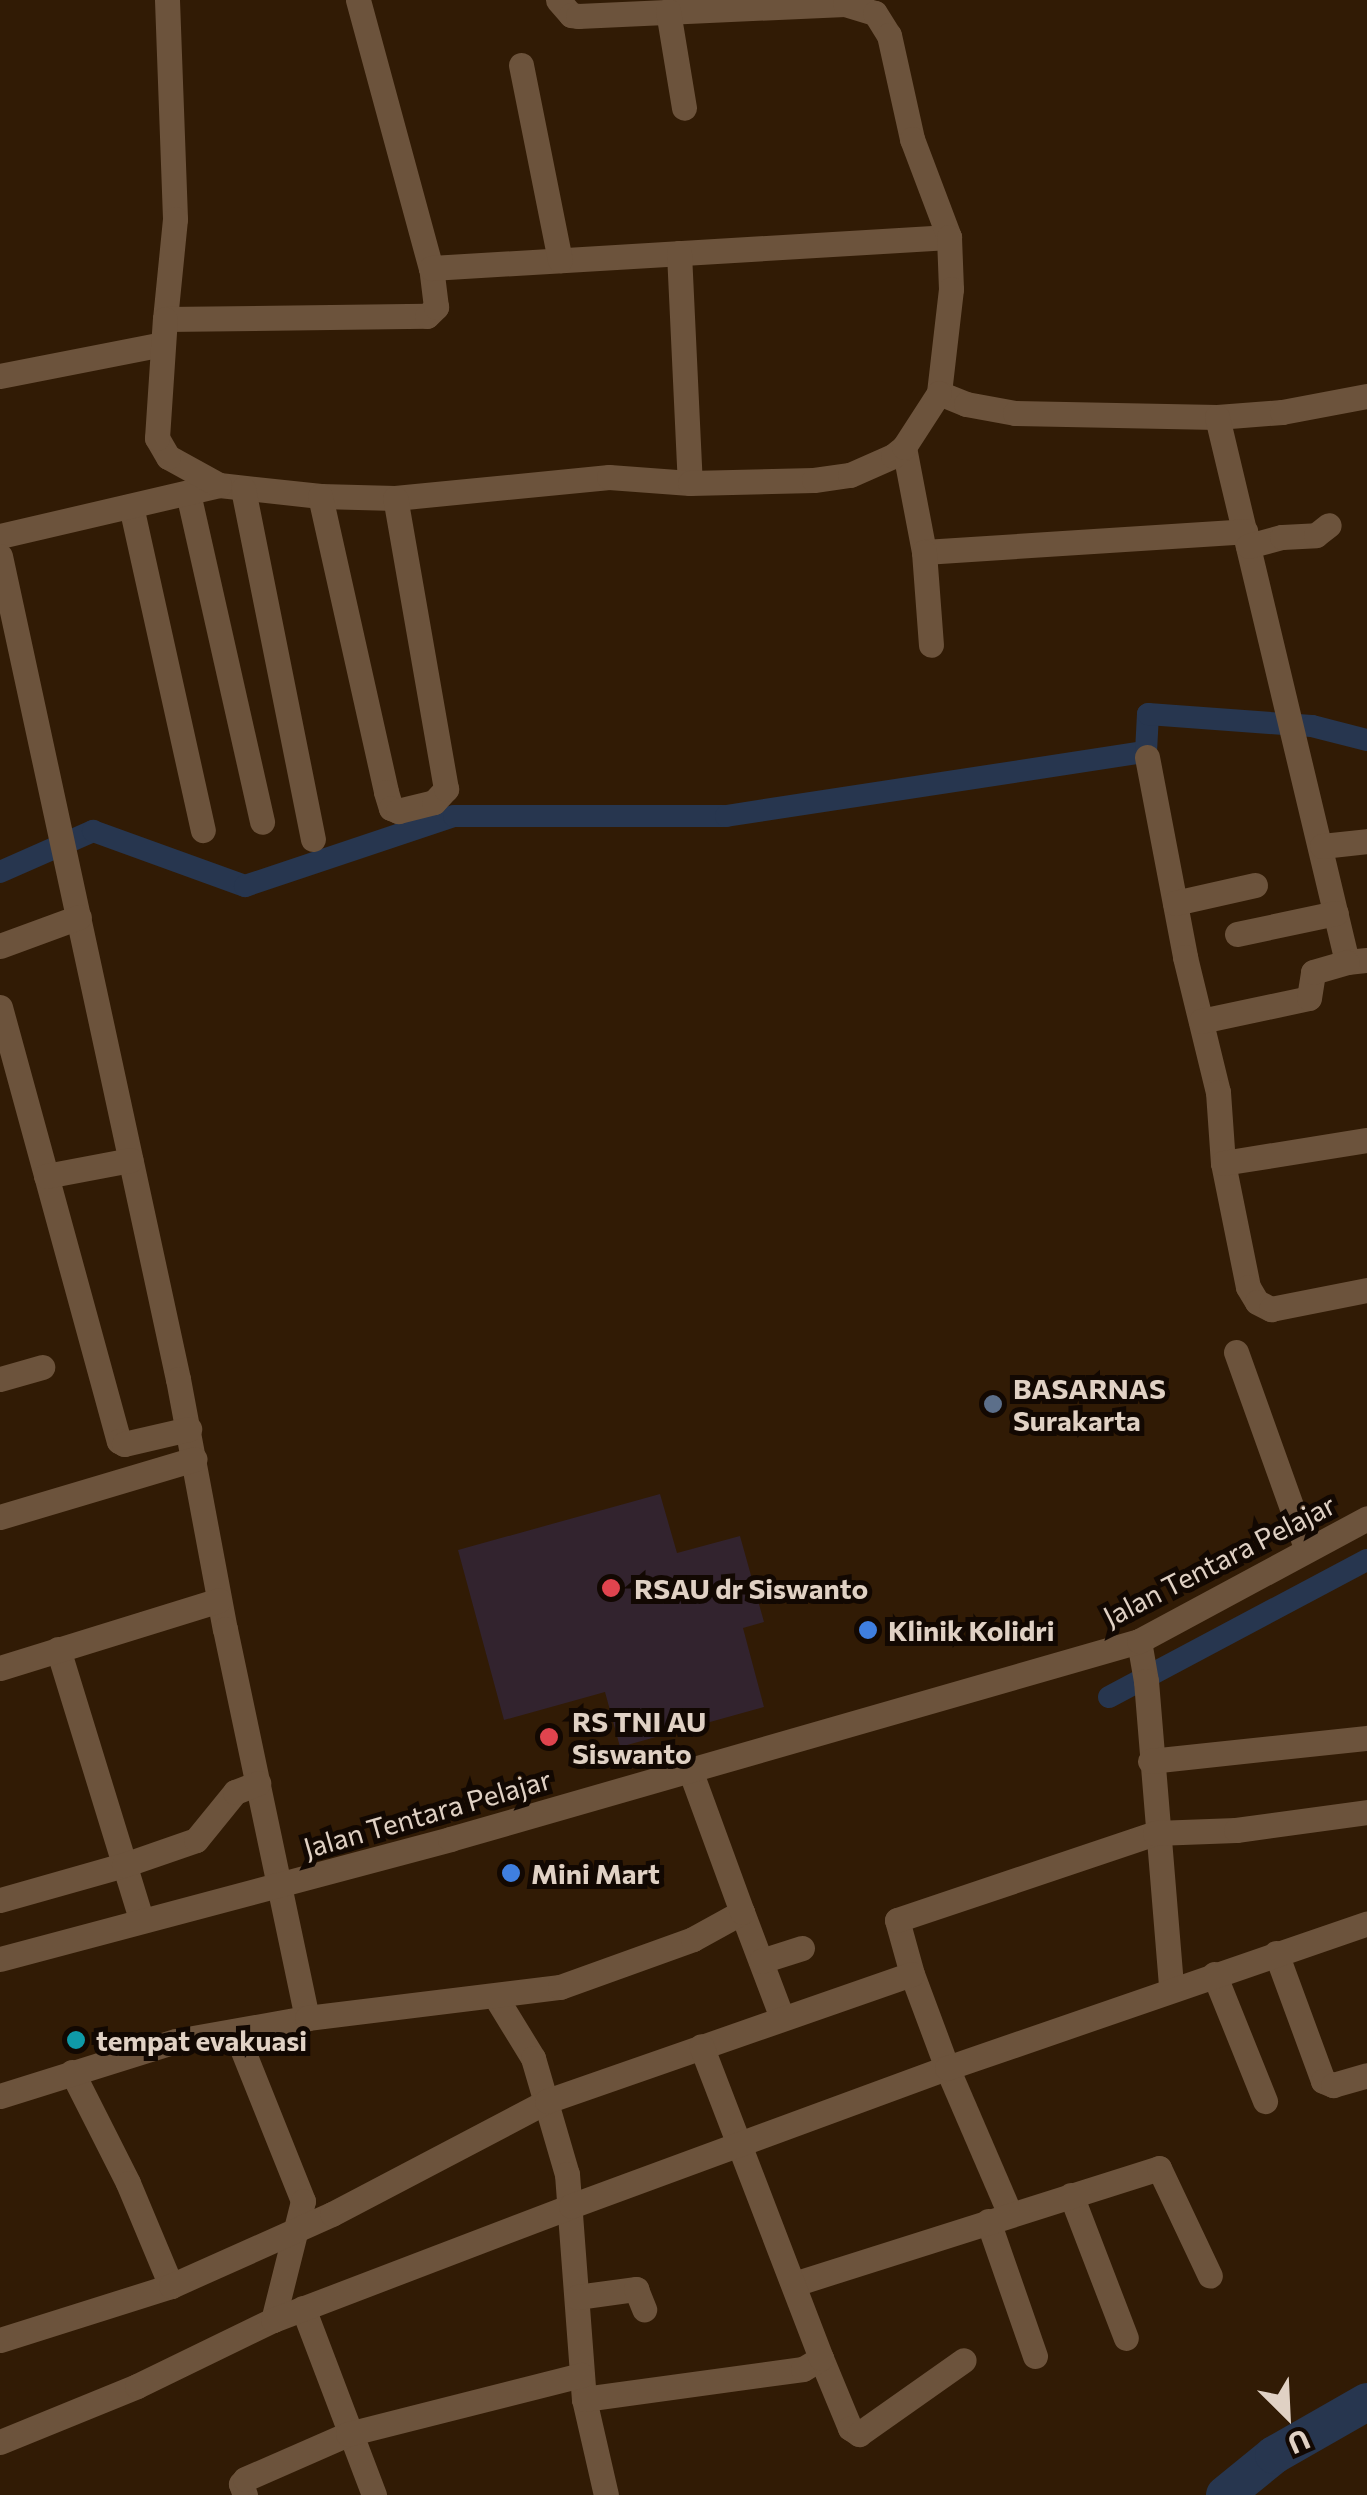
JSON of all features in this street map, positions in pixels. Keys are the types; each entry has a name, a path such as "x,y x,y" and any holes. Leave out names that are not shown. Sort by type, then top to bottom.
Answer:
{"street":[{"path":"167,0 176,219 156,427 159,444 168,457 231,487"},
{"path":"0,376 164,331 427,316 436,301 431,268 358,0"},
{"path":"0,536 188,492 231,487 320,496 396,498 608,477 751,484 850,475 881,463 904,447 939,393 951,289 949,237 912,139 890,35 875,14 845,4 578,16 571,15 558,0"},
{"path":"668,11 684,108"},
{"path":"521,66 560,260"},
{"path":"431,268 949,237"},
{"path":"679,252 690,484"},
{"path":"939,393 966,404 1015,413 1217,417 1282,412 1367,396"},
{"path":"1201,1022 1309,998 1313,972 1357,961 1336,913 1217,417"},
{"path":"904,447 924,552 931,645"},
{"path":"231,487 313,839"},
{"path":"188,492 262,822"},
{"path":"320,496 386,792 392,808 398,811 434,802 446,789 396,498"},
{"path":"131,506 203,830"},
{"path":"924,552 1316,535 1329,524"},
{"path":"0,556 189,1429 219,1600 307,2018"},
{"path":"1147,757 1218,1092 1223,1163 1248,1287 1257,1302 1271,1309 1367,1290"},
{"path":"1322,846 1367,841"},
{"path":"1175,902 1255,885"},
{"path":"1238,934 1336,913"},
{"path":"0,946 78,917"},
{"path":"0,1007 121,1444 189,1429"},
{"path":"1223,1163 1367,1140"},
{"path":"46,1176 131,1160"},
{"path":"1236,1352 1306,1548"},
{"path":"0,1378 42,1367"},
{"path":"0,1516 195,1460"},
{"name":"Jalan Tentara Pelajar","path":"0,1959 280,1885 1139,1640 1367,1518"},
{"path":"0,1668 219,1600"},
{"path":"1139,1640 1171,1988"},
{"path":"58,1649 141,1919"},
{"path":"1150,1761 1367,1738"},
{"path":"690,1770 782,2018"},
{"path":"0,1900 124,1865 199,1838 235,1792 258,1782"},
{"path":"1034,2356 999,2217 896,1928 902,1916 1156,1833 1236,1830 1367,1812"},
{"path":"0,2096 176,2041 307,2018 506,2012 560,1987 693,1939 742,1912"},
{"path":"0,2442 136,2386 289,2314 571,2206 1171,1988 1367,1923"},
{"path":"761,1961 802,1948"},
{"path":"1276,1953 1323,2081 1333,2085 1367,2076"},
{"path":"0,2340 171,2286 307,2224 548,2101 912,1974"},
{"path":"1214,1974 1266,2101"},
{"path":"506,2012 548,2101 571,2206 583,2387 606,2495"},
{"path":"236,2030 303,2201 307,2224 289,2314 374,2495"},
{"path":"700,2046 850,2428 859,2434 964,2360"},
{"path":"72,2072 128,2184 171,2286"},
{"path":"794,2284 1161,2169 1210,2276"},
{"path":"1071,2195 1126,2338"},
{"path":"577,2297 636,2289 644,2308"},
{"path":"244,2495 241,2484 245,2478 348,2434 583,2387 804,2368 821,2358"}],"shaded area":[{"name":"RSAU dr Siswanto","path":"660,1494 677,1553 740,1536 764,1622 743,1628 764,1707 620,1747 605,1692 504,1720 458,1550"}],"waterway":[{"path":"0,872 93,831 245,886 454,816 726,816 1146,752 1148,714 1312,726 1367,740"},
{"path":"1109,1697 1367,1560"},
{"path":"1225,2495 1274,2455 1367,2402"}],"place":[{"name":"BASARNAS Surakarta","path":"993,1404"},
{"name":"RSAU dr Siswanto","path":"611,1588"},
{"name":"Klinik Kolidri","path":"868,1630"},
{"name":"RS TNI AU Siswanto","path":"549,1737"},
{"name":"Mini Mart","path":"511,1873"},
{"name":"tempat evakuasi","path":"76,2040"}]}
